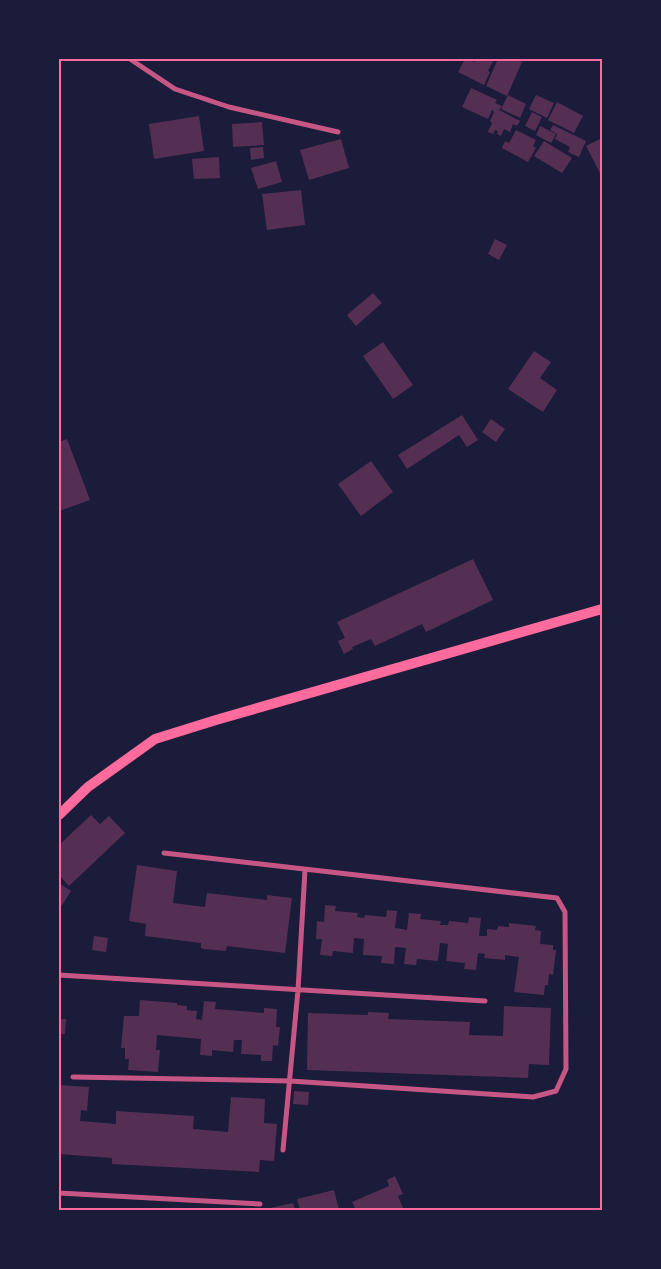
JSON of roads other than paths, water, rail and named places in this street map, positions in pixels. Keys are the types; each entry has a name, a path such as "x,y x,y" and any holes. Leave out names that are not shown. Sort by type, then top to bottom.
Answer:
{"main road":[{"path":"59,815 88,787 155,740 216,720 602,609"}],"street":[{"path":"130,59 175,89 229,107 338,132"},
{"path":"73,1077 290,1081 533,1097 556,1090 566,1070 565,912 557,898 164,854"},
{"path":"283,1150 298,990 304,870"},
{"path":"59,976 485,1001"},
{"path":"59,1193 260,1204"}]}
